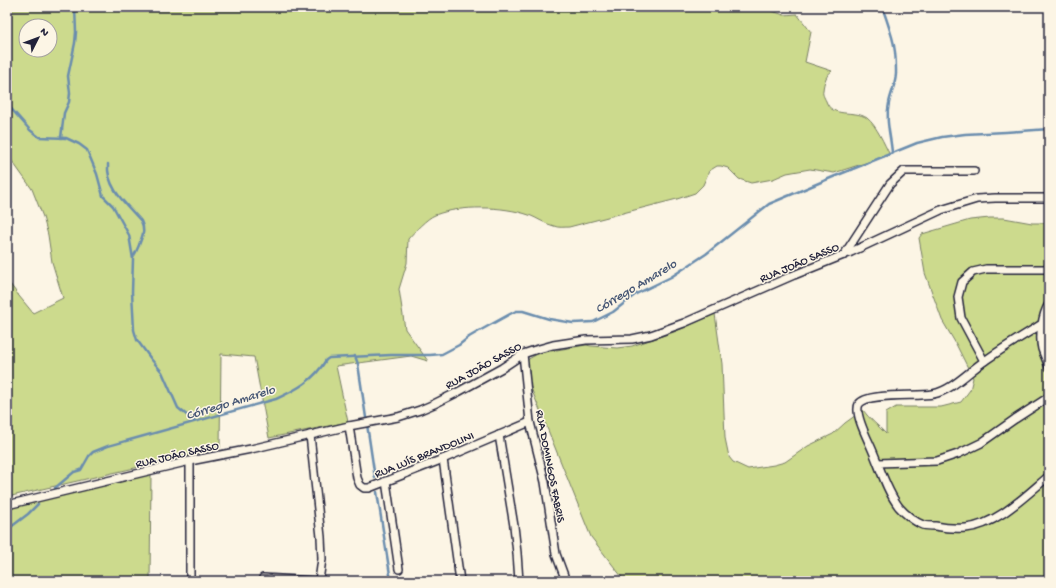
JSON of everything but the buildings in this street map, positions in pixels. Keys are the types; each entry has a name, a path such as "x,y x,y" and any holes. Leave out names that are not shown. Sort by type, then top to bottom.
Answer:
{"street":[{"path":"844,255 890,184 904,172 974,171"},
{"name":"RUA JOÃO SASSO","path":"7,504 190,461 251,449 349,426 398,417 420,410 464,389 502,368 523,354 547,346 569,342 632,339 651,335 684,323 844,255 940,210 977,199 1049,198"},
{"path":"984,361 961,318 958,297 962,282 973,272 986,269 1049,269"},
{"path":"1049,304 1042,324 1042,347 1049,367"},
{"path":"1042,324 984,361 952,386 942,391 932,394 875,397 864,400 859,404 858,410 862,428 890,494 900,508 911,518 924,525 949,528 967,528 986,523 1004,513 1049,476"},
{"name":"RUA DOMINGOS FABRIS","path":"523,354 530,422 545,482 556,554 566,581"},
{"path":"878,463 937,461 958,454 981,442 1049,397"},
{"name":"RUA LUÍS BRANDOLINI","path":"349,426 357,478 360,485 364,488 369,488 443,459 530,422"},
{"path":"310,435 321,537 322,559 319,581"},
{"path":"499,435 514,526 518,581"},
{"path":"443,459 460,581"},
{"path":"190,461 190,581"},
{"path":"386,481 399,569"},
{"path":"263,578 315,581"}],"green space":[{"path":"7,7 760,7 784,15 797,14 811,32 805,62 832,71 826,79 823,91 829,107 838,112 862,115 871,121 890,155 834,173 810,169 787,173 773,179 751,183 739,179 728,168 717,166 709,171 703,185 695,193 569,227 556,227 529,215 495,208 469,208 435,215 417,229 408,239 407,263 399,289 405,329 428,361 411,356 336,366 348,422 269,438 254,357 221,354 220,448 7,497 7,280 33,313 63,298 52,262 48,235 43,217 32,189 7,154"},
{"path":"1004,218 1032,223 1049,223 1049,581 625,581 591,537 527,378 527,360 539,353 586,345 617,348 632,346 674,332 715,314 722,364 725,438 729,457 733,462 748,469 785,462 808,446 833,434 863,410 886,434 886,413 896,407 941,407 961,402 970,390 973,378 942,320 925,273 919,238 922,234 970,220"},
{"path":"151,474 150,581 7,581 7,508"}],"waterway":[{"path":"61,138 64,113 69,102 70,93 68,76 75,43 75,7"},
{"path":"882,7 893,41 896,58 896,79 888,109 892,153"},
{"path":"7,104 30,130 39,137 66,138 79,144 87,150 97,174 103,196 113,206 129,235 133,259 132,292 134,330 137,340 162,372 178,408 194,421"},
{"name":"Córrego Amarelo","path":"55,488 74,472 81,470 93,452 108,446 276,399 305,383 329,358 442,354 516,311 523,311 549,319 573,323 593,322 613,312 636,294 671,277 706,254 769,204 917,143 942,137 965,134 1049,129"},
{"path":"108,164 110,181 118,196 141,221 143,231 142,236 133,257"},
{"path":"355,356 358,364 375,478"},
{"path":"377,492 391,581"},
{"name":"Córrego Amarelo","path":"7,530 28,514 38,504"}]}
